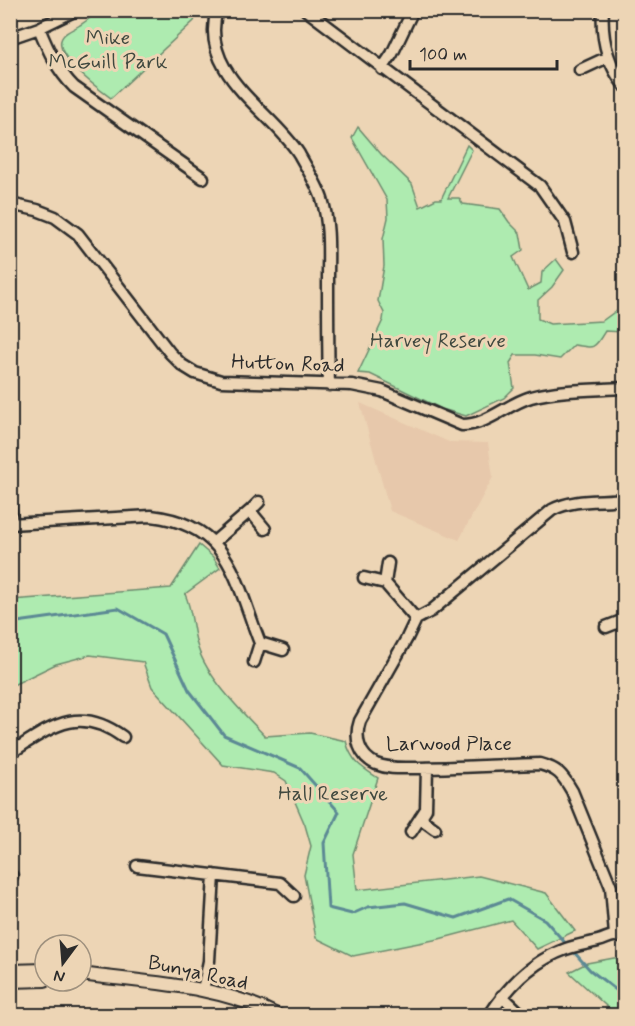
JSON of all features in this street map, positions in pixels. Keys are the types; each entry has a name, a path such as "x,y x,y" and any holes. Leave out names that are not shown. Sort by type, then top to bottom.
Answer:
{"main road":[{"path":"10,970 33,970"},
{"name":"Bunya Road","path":"93,975 203,990 244,1001 279,1016"},
{"name":"Bunya Road","path":"93,978 107,977"},
{"path":"10,981 33,980"}],"street":[{"path":"10,38 39,28 76,10"},
{"path":"217,10 214,30 217,48 225,67 236,86 297,152 322,198 327,229 329,385"},
{"path":"306,10 540,186 565,222 573,252"},
{"path":"382,69 392,54 413,10"},
{"path":"603,10 603,35 608,57 624,85"},
{"path":"39,28 62,75 74,87 204,178"},
{"path":"580,70 608,57"},
{"name":"Hutton Road","path":"10,204 55,217 78,234 170,353 182,365 195,373 233,382 352,385 382,391 462,425 474,425 529,398 546,394 624,388"},
{"path":"364,578 385,583 416,619 431,611 552,510 576,501 624,499"},
{"path":"602,501 624,508"},
{"path":"214,542 259,502"},
{"path":"10,504 11,524 151,516 171,518 198,530 214,542 232,568 260,643 254,662"},
{"path":"250,511 265,529"},
{"path":"385,583 388,563"},
{"name":"Larwood Place","path":"416,619 356,731 357,740 364,754 376,764 392,768 540,764 555,768 565,778 572,791 611,887 620,936"},
{"path":"606,627 624,620"},
{"path":"260,643 283,650"},
{"path":"10,753 52,725 72,721 108,726 123,737"},
{"path":"411,832 426,809 427,768"},
{"path":"420,818 435,829"},
{"path":"137,866 280,883 294,896"},
{"path":"203,990 209,961 214,875"},
{"path":"489,1016 502,996 522,975 546,957 583,944 620,936"},
{"path":"502,996 523,1016"}],"shaded area":[{"path":"360,403 449,442 488,443 493,477 459,540 390,511"}],"green space":[{"name":"Mike McGuill Park","path":"99,11 198,11 194,21 111,98 68,60 61,42 64,35"},
{"name":"Harvey Reserve","path":"358,127 381,154 412,184 420,207 441,199 467,145 472,150 448,198 459,198 463,204 500,209 520,233 523,250 513,257 528,290 541,283 542,272 556,259 564,270 552,287 538,300 538,319 550,324 602,321 624,305 624,332 605,331 593,346 574,345 560,359 515,355 510,363 514,388 504,398 466,416 442,409 370,374 358,373 383,320 384,313 378,301 384,266 383,239 388,218 387,200 352,138"},
{"name":"Hall Reserve","path":"199,545 213,557 220,568 185,594 198,648 218,683 265,736 310,733 346,741 351,754 358,763 378,778 353,854 357,890 479,876 546,893 575,931 537,949 511,920 439,939 353,956 316,938 304,875 311,846 305,825 286,781 274,773 223,765 152,687 143,662 90,655 56,664 11,686 11,600 171,588"},
{"path":"624,958 624,1015 616,1015 569,972 587,963"}],"waterway":[{"path":"10,623 118,608 163,634 189,690 224,735 300,768 339,812 324,843 328,908 352,914 368,907 405,903 456,918 508,899 545,920 567,945"},
{"path":"572,950 590,970 624,996"}]}
